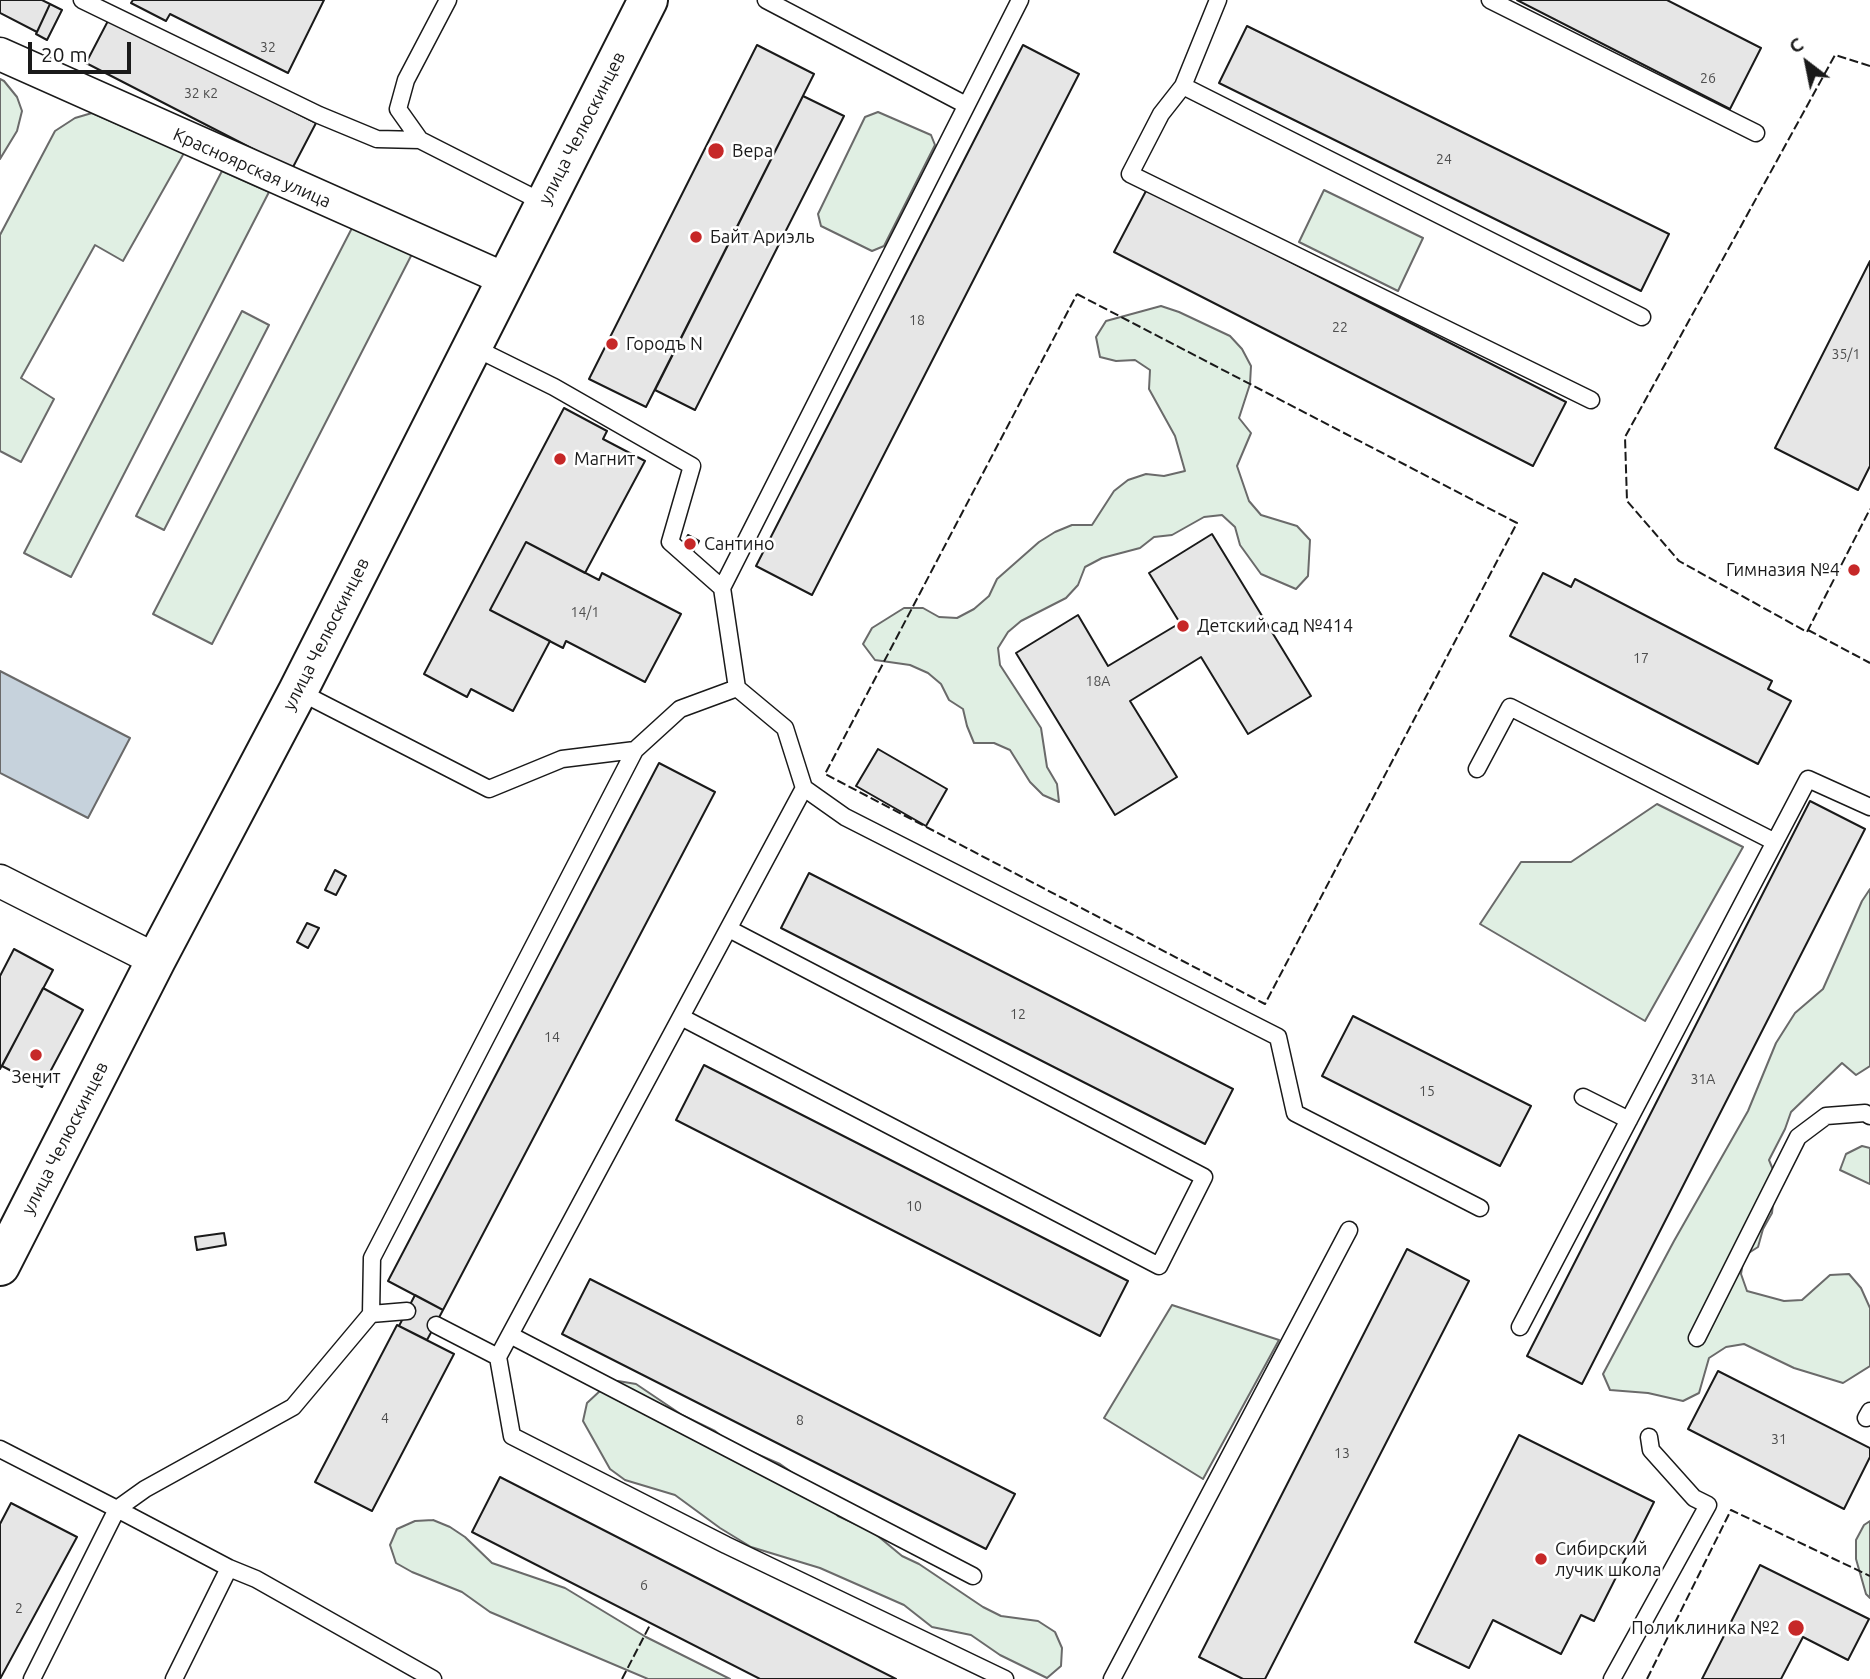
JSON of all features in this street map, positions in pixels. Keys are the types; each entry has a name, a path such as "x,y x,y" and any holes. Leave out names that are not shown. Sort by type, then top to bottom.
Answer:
{"main road":[{"name":"улица Челюскинцев","path":"0,1266 156,960 298,691 648,0"}],"street":[{"name":"Красноярская улица","path":"0,54 505,279"},
{"path":"0,881 156,960"}],"lane":[{"path":"83,0 319,115 377,139 420,140 544,203"},
{"path":"420,140 398,109 406,80 448,0"},
{"path":"766,0 966,106"},
{"path":"1020,0 723,588 737,688 785,728 804,788 845,817 1278,1037 1295,1113 1480,1208"},
{"path":"1218,0 1183,86 1161,114 1130,174 1591,400"},
{"path":"1490,0 1756,133"},
{"path":"1183,86 1643,317"},
{"path":"471,346 554,387 692,466 670,542 723,588"},
{"path":"32,1679 117,1509 145,1489 293,1407 371,1314 372,1258 635,750 680,709 737,688"},
{"path":"298,691 489,789 562,759 635,750"},
{"path":"1477,769 1510,707 1775,842"},
{"path":"1520,1327 1808,779 1870,807"},
{"path":"804,788 498,1357 512,1436 726,1545 1005,1679"},
{"path":"681,1017 1159,1266 1204,1177 729,929"},
{"path":"1583,1097 1629,1120"},
{"path":"1697,1338 1798,1137 1826,1116 1865,1113 1870,1116"},
{"path":"1112,1679 1349,1230"},
{"path":"371,1314 407,1311"},
{"path":"436,1325 498,1357"},
{"path":"510,1335 972,1576"},
{"path":"1612,1679 1708,1505 1694,1498 1651,1450 1649,1437"},
{"path":"0,1449 229,1568 256,1579 433,1679"},
{"path":"174,1679 229,1568"}],"green space":[{"path":"0,79 17,97 22,111 17,131 0,159"},
{"path":"878,112 931,135 935,145 884,246 872,251 821,226 818,214 865,117"},
{"path":"92,113 184,153 123,261 95,245 21,378 54,399 21,462 0,451 0,235 55,131 75,118"},
{"path":"222,171 269,192 71,577 24,553"},
{"path":"1324,190 1423,238 1398,291 1299,242"},
{"path":"352,228 412,254 212,644 153,614"},
{"path":"1161,306 1230,336 1242,349 1251,366 1250,384 1239,418 1251,433 1237,466 1249,501 1261,515 1297,526 1310,540 1308,576 1296,589 1261,574 1240,545 1235,527 1222,515 1204,517 1172,535 1154,537 1140,548 1102,558 1085,567 1078,585 1066,598 1021,621 1008,632 998,648 1000,665 1041,728 1047,767 1057,784 1059,802 1043,795 1030,782 1010,750 994,743 974,743 963,709 949,700 941,684 928,673 910,665 875,660 863,644 872,628 904,608 923,608 939,617 957,618 974,609 989,596 997,579 1039,542 1072,525 1092,525 1114,491 1128,480 1146,474 1164,476 1185,471 1175,436 1149,389 1150,370 1135,360 1116,361 1100,357 1096,337 1106,321"},
{"path":"242,311 269,325 164,530 136,516"},
{"path":"1657,804 1743,847 1645,1021 1480,924 1521,862 1571,862"},
{"path":"1870,889 1870,1066 1856,1075 1842,1063 1791,1112 1769,1160 1776,1177 1772,1213 1763,1229 1758,1247 1744,1256 1741,1274 1747,1291 1784,1301 1802,1300 1830,1275 1849,1274 1861,1288 1870,1308 1870,1366 1843,1383 1794,1368 1744,1344 1726,1347 1709,1358 1699,1393 1683,1401 1648,1393 1610,1390 1603,1374 1748,1111 1776,1043 1795,1013 1823,989 1862,901"},
{"path":"1862,1146 1870,1148 1870,1184 1840,1170 1846,1154"},
{"path":"1172,1305 1279,1340 1203,1479 1104,1418"},
{"path":"618,1381 636,1384 729,1442 780,1464 797,1476 838,1516 873,1532 902,1556 919,1564 983,1607 1001,1616 1038,1621 1055,1632 1062,1648 1061,1666 1047,1678 1000,1655 971,1635 932,1627 904,1605 820,1568 751,1547 675,1495 625,1480 610,1469 583,1421 587,1403 601,1390"},
{"path":"433,1520 465,1537 492,1563 565,1588 646,1637 730,1679 648,1679 490,1612 462,1592 396,1563 390,1545 397,1529 415,1521"},
{"path":"1870,1521 1870,1598 1866,1594 1856,1559 1856,1540 1864,1525"}],"shaded area":[{"path":"0,671 130,738 88,818 0,773"}],"building":[{"path":"0,0 42,0 50,4 37,32 0,13"},
{"path":"133,0 324,0 288,73 170,14 166,21 131,3"},
{"path":"1517,0 1667,0 1761,48 1730,109"},
{"path":"50,4 62,10 47,40 36,34"},
{"path":"110,17 316,123 292,169 86,63"},
{"path":"1247,26 1669,234 1641,291 1219,83"},
{"name":"Байт Ариэль","path":"757,45 814,74 646,407 589,379"},
{"path":"1023,45 1079,74 812,595 756,566"},
{"path":"803,96 844,116 695,410 655,390"},
{"path":"1147,189 1566,402 1533,466 1114,252"},
{"path":"1870,261 1870,466 1858,490 1775,448"},
{"path":"564,408 607,431 603,439 645,461 585,573 526,542 490,610 550,641 513,711 471,689 467,697 424,674"},
{"path":"1212,534 1311,696 1248,734 1201,657 1130,701 1177,777 1115,815 1016,653 1078,615 1108,666 1180,623 1149,573"},
{"name":"Сантино","path":"688,535 699,541 693,552 682,546"},
{"path":"526,542 599,580 602,573 681,614 645,682 566,641 563,648 490,610"},
{"path":"1543,573 1571,587 1575,579 1772,681 1768,689 1791,701 1758,764 1510,636"},
{"path":"878,749 947,789 926,826 856,786"},
{"path":"659,763 715,792 443,1310 388,1281"},
{"path":"1810,801 1865,829 1582,1384 1527,1356"},
{"path":"335,870 346,876 336,895 325,890"},
{"path":"809,873 1233,1089 1205,1144 781,928"},
{"path":"307,923 319,928 308,948 297,942"},
{"path":"14,949 53,970 0,1069 0,976"},
{"path":"43,988 83,1010 42,1087 2,1066"},
{"path":"1353,1016 1531,1106 1500,1166 1322,1076"},
{"path":"704,1065 1128,1281 1100,1336 676,1120"},
{"path":"224,1233 226,1245 197,1250 195,1237"},
{"path":"1407,1249 1469,1281 1265,1679 1243,1679 1199,1657"},
{"path":"590,1279 1015,1494 986,1549 562,1334"},
{"path":"415,1295 443,1310 427,1340 399,1326"},
{"path":"397,1325 454,1354 372,1511 315,1482"},
{"path":"1718,1371 1870,1448 1870,1457 1844,1509 1688,1429"},
{"name":"Сибирский лучик школа","path":"1519,1435 1654,1502 1594,1621 1581,1615 1561,1654 1493,1620 1469,1668 1415,1642"},
{"path":"500,1477 896,1679 760,1679 472,1532"},
{"path":"11,1503 77,1537 0,1679 0,1524"},
{"name":"Поликлиника №2","path":"1760,1565 1869,1619 1848,1660 1803,1637 1781,1679 1702,1679"}],"fence":[{"path":"1870,66 1835,55 1625,437 1627,501 1679,561 1807,632 1870,509"},
{"path":"1077,294 1517,523 1265,1004 825,774 1077,294"},
{"path":"1808,630 1870,663"},
{"path":"1647,1679 1731,1510 1870,1576"},
{"path":"622,1679 651,1623"}],"place":[{"name":"Вера","path":"716,151"},
{"name":"Байт Ариэль","path":"696,237"},
{"name":"Городъ N","path":"612,344"},
{"name":"Магнит","path":"560,459"},
{"name":"Сантино","path":"690,544"},
{"name":"Гимназия №4","path":"1854,570"},
{"name":"Детский сад №414","path":"1183,626"},
{"name":"Зенит","path":"36,1055"},
{"name":"Сибирский лучик школа","path":"1541,1559"},
{"name":"Поликлиника №2","path":"1796,1628"}]}
